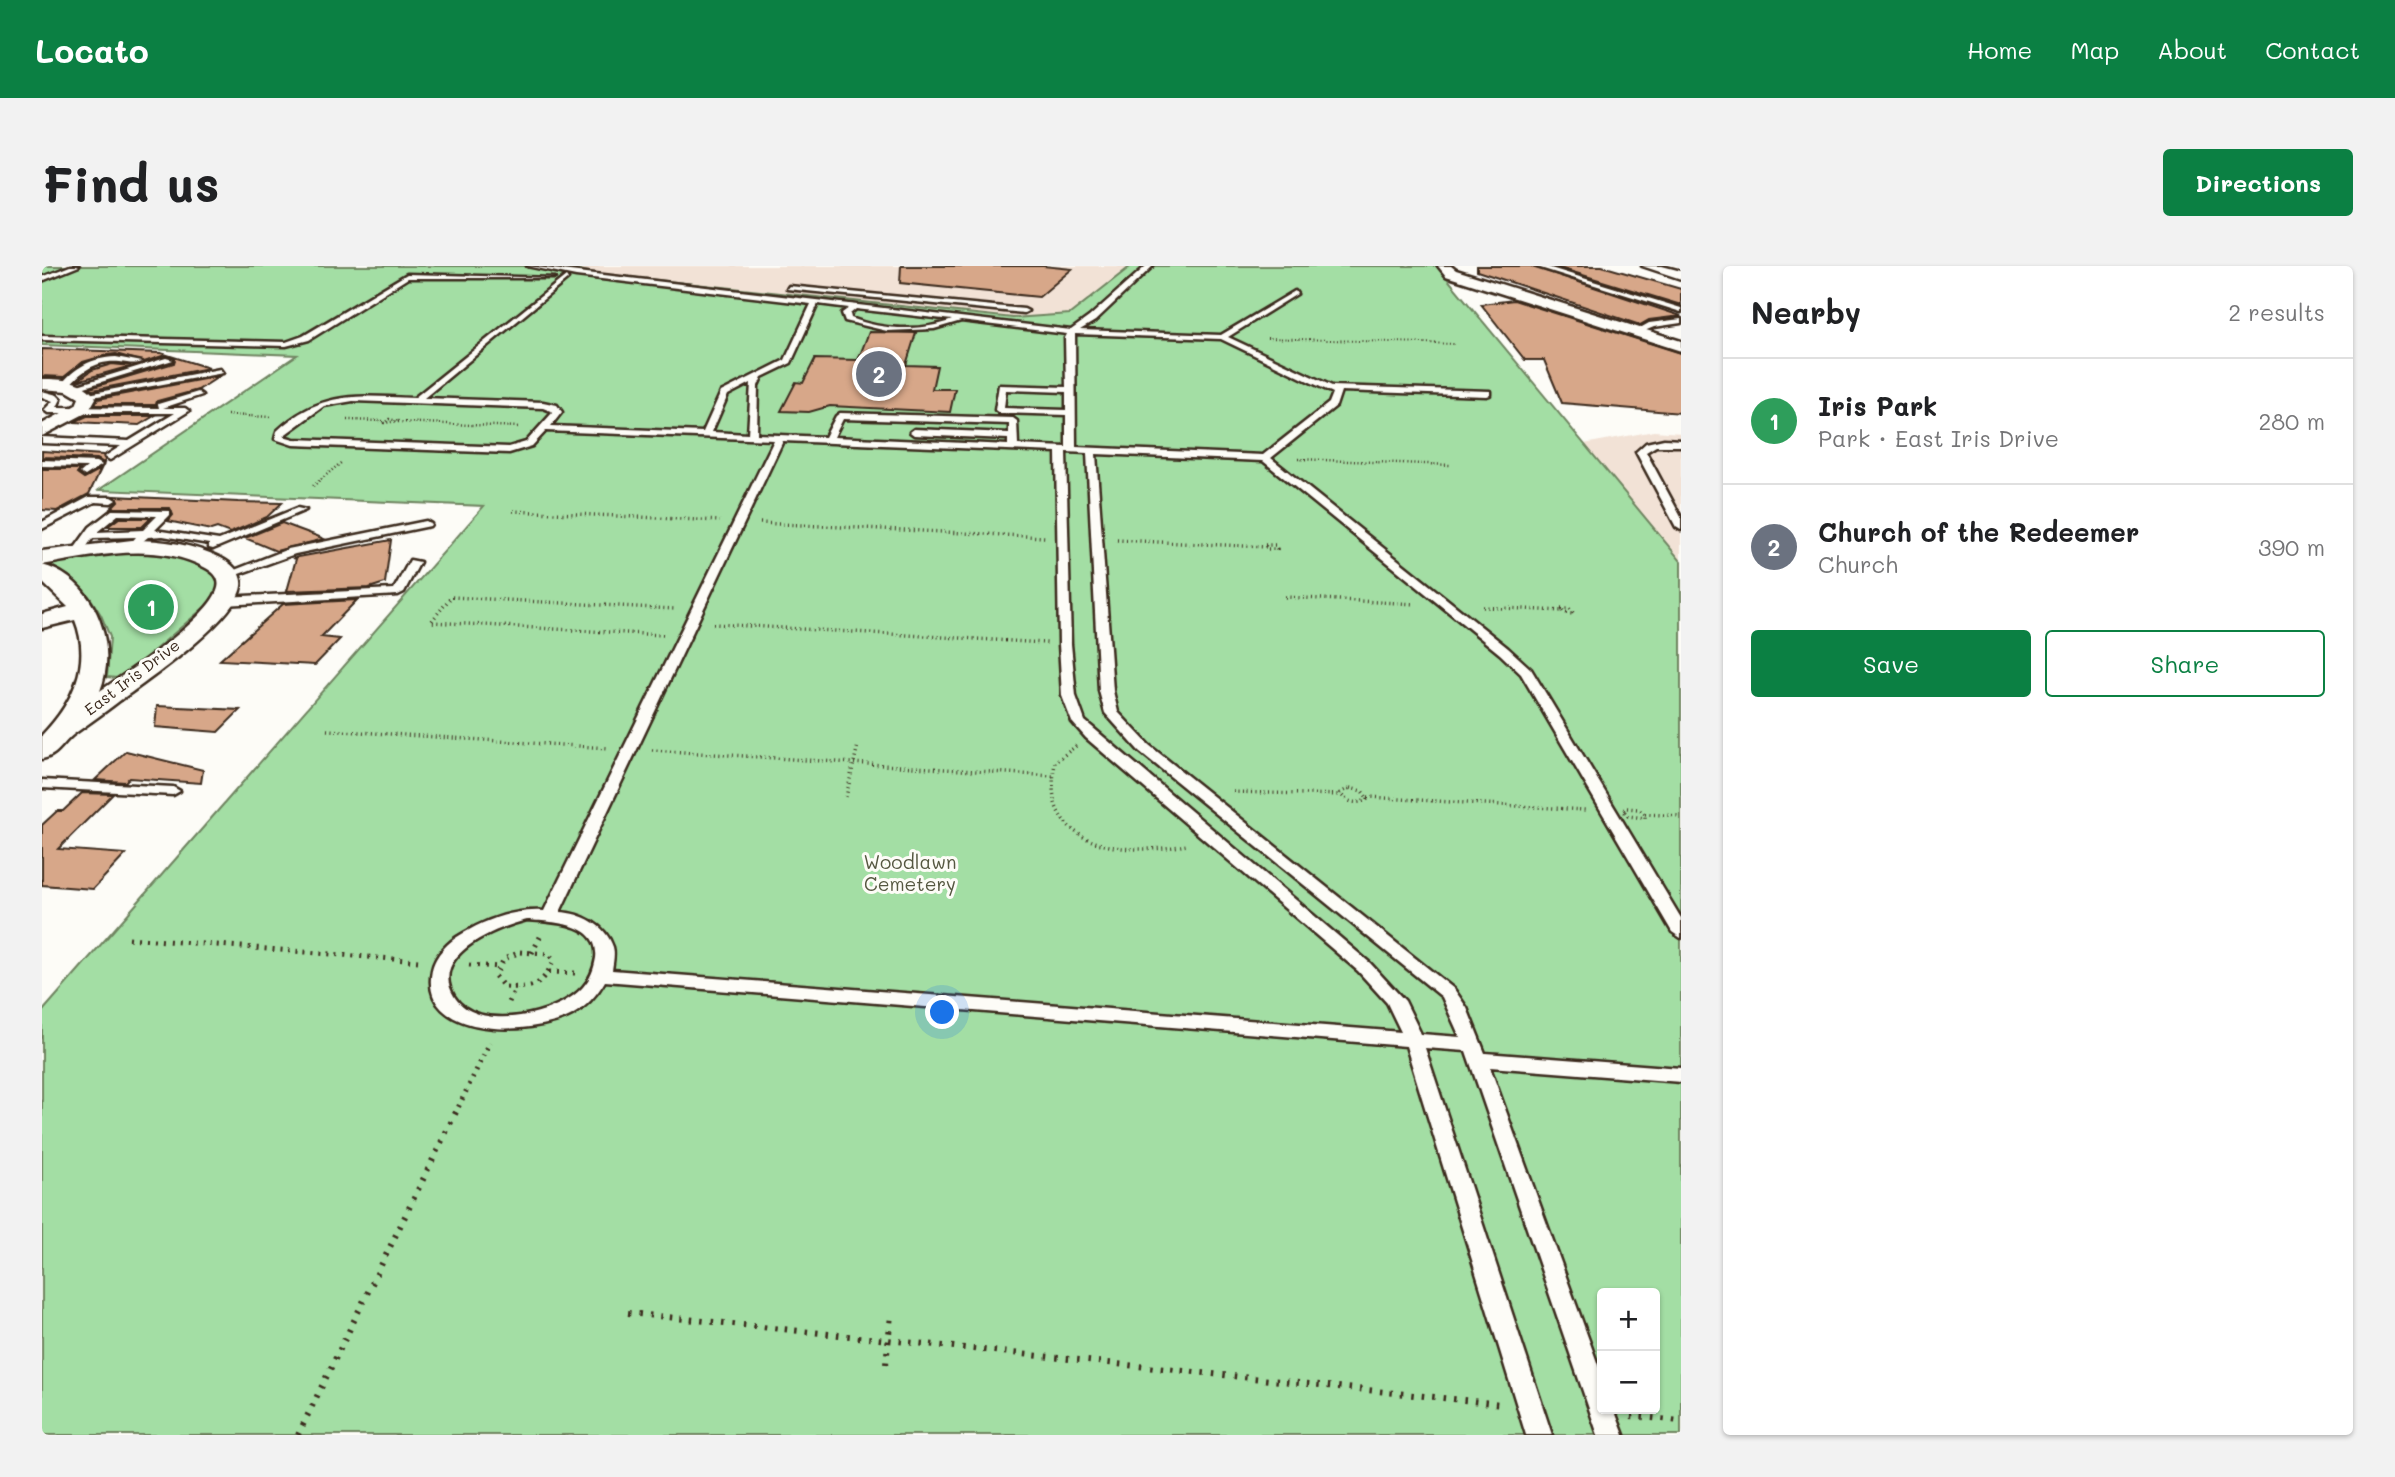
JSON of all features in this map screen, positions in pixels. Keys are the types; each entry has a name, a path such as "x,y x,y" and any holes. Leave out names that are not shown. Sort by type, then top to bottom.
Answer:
{"street":[{"path":"1444,266 1451,273 1681,346"},
{"path":"1648,266 1681,275"},
{"path":"42,431 60,391"},
{"path":"42,558 83,543 139,540 195,554 221,567 228,575 231,586 223,601"},
{"name":"East Iris Drive","path":"42,572 64,586 83,610 95,637 94,668 90,686 60,732"},
{"name":"East Iris Drive","path":"42,751 60,732 195,629 223,601"},
{"path":"42,621 83,610"}],"lane":[{"path":"42,279 76,266"},
{"path":"530,266 576,274 1072,332 1223,337 1334,388 1487,393"},
{"path":"1150,266 1092,319 1072,332 1069,338 1070,413 1063,538 1069,696 1079,722 1091,735 1388,989 1399,1005 1539,1435"},
{"path":"1537,266 1681,310"},
{"path":"626,271 640,272"},
{"path":"416,400 565,278 576,274"},
{"path":"42,338 286,344 306,338 407,276 565,278"},
{"path":"777,286 1024,311"},
{"path":"1223,337 1295,293"},
{"path":"706,435 724,394 788,361 816,302"},
{"path":"856,306 846,313 848,319 876,327 938,327 960,319"},
{"path":"1637,332 1652,325 1681,321"},
{"path":"46,410 76,371 106,358 138,365 155,374"},
{"path":"46,410 57,404 60,391 138,365 169,360"},
{"path":"60,391 220,371"},
{"path":"752,437 754,386 759,376"},
{"path":"1070,390 1002,387 999,410 1070,413"},
{"path":"1265,458 1334,404 1338,395 1334,388"},
{"path":"60,391 145,410 185,411 110,457"},
{"path":"145,410 198,394"},
{"path":"347,398 548,405 556,408 558,412 545,428 529,444 509,450 293,442 278,437 281,431 330,400 347,398"},
{"path":"828,440 840,416 1013,421 1013,447"},
{"path":"545,428 1265,458 1518,663 1530,678 1681,932"},
{"path":"833,429 897,432"},
{"path":"909,432 1013,436"},
{"path":"550,915 780,438"},
{"path":"42,440 131,444"},
{"path":"1681,443 1658,441 1646,445 1641,452 1650,475 1681,527"},
{"path":"1091,450 1106,691 1112,713 1144,748 1435,980 1458,1008 1597,1399"},
{"path":"42,463 97,465 85,473"},
{"path":"42,526 93,499 111,500"},
{"path":"195,554 301,510"},
{"path":"83,543 116,512 166,513 139,540"},
{"path":"228,575 292,551 426,524"},
{"path":"139,540 186,535 221,543"},
{"path":"223,601 398,592 414,562"},
{"path":"42,784 173,791"},
{"path":"550,915 576,920 596,933 607,953 603,975 587,995 561,1012 537,1020 499,1023 466,1015 448,1001 441,982 445,963 460,943 484,927 513,917 550,915"},
{"path":"603,975 1413,1042 1475,1052 1681,1075"},
{"path":"1602,1414 1611,1435"}],"path":[{"path":"1223,337 1455,344"},
{"path":"398,422 545,428"},
{"path":"1265,458 1451,465"},
{"path":"513,511 1063,538"},
{"path":"1095,539 1266,547"},
{"path":"684,636 431,622 451,597 1065,644"},
{"path":"327,730 1053,776"},
{"path":"1091,735 1060,755 1055,762 1052,785 1057,810 1064,821 1090,839 1120,847 1154,850 1175,848 1213,838"},
{"path":"846,797 858,745"},
{"path":"1341,795 1341,790 1350,788 1362,791 1368,797 1610,812"},
{"path":"1199,791 1341,795 1355,803 1365,802 1368,797"},
{"path":"1645,814 1681,816"},
{"path":"129,937 500,967"},
{"path":"520,952 549,954 554,960 544,984 533,989 504,987 495,976 500,967 504,959 520,952"},
{"path":"298,1435 516,987"},
{"path":"628,1313 1530,1407"},
{"path":"886,1364 891,1315"},
{"path":"1612,1414 1681,1421"}],"shaded area":[{"path":"564,266 1131,266 1070,314 1013,318 592,273"},
{"path":"1654,431 1681,433 1681,586 1584,444"}],"green space":[{"name":"Woodlawn Cemetery","path":"42,266 564,266 592,273 1013,318 1070,314 1131,266 1437,266 1681,561 1681,1435 42,1435 42,1012 484,506 99,490 297,355 42,345"},
{"path":"134,551 168,554 199,564 218,576 219,588 214,599 129,672 117,678 107,677 110,637 101,615 89,596 45,563"}],"building":[{"path":"901,266 1043,266 1072,269 1039,297 900,283"},
{"path":"1477,266 1531,266 1681,316 1649,320 1640,325 1477,271"},
{"path":"1553,266 1602,266 1681,289 1681,305"},
{"path":"1514,300 1681,353 1681,413 1562,403 1544,360 1525,360 1481,304"},
{"path":"869,332 916,333 906,365 937,366 932,389 955,389 950,412 830,406 809,412 781,411 796,382 803,383 815,359 858,360"},
{"path":"42,349 161,353 209,368 93,390 90,388 174,363 175,359 165,355 144,362 116,354 107,355 83,362 64,377 42,376"},
{"path":"112,364 131,366 77,381 92,370"},
{"path":"220,376 198,390 157,401 156,405 95,405 98,399"},
{"path":"87,416 154,416 139,425 74,422"},
{"path":"42,451 103,455 105,460 104,463 97,459 42,457"},
{"path":"42,469 80,469 77,473 84,478 101,469 89,494 57,511 42,510"},
{"path":"114,496 282,503 267,517 230,533 217,528 211,530 168,521 173,515 170,508 111,508 118,501"},
{"path":"119,518 151,518 142,527 107,527"},
{"path":"282,523 324,539 276,551 245,538"},
{"path":"391,540 385,583 369,588 287,591 296,559 293,558"},
{"path":"357,600 321,637 340,639 315,665 220,660 283,604"},
{"path":"157,706 240,710 218,732 155,727"},
{"path":"126,751 203,770 201,783 129,778 125,782 95,780"},
{"path":"82,793 113,794 58,849 126,854 93,889 42,885 42,825 57,811 63,811"}],"place":[{"name":"Church of the Redeemer","path":"879,374"},
{"name":"Iris Park","path":"151,607"}]}
